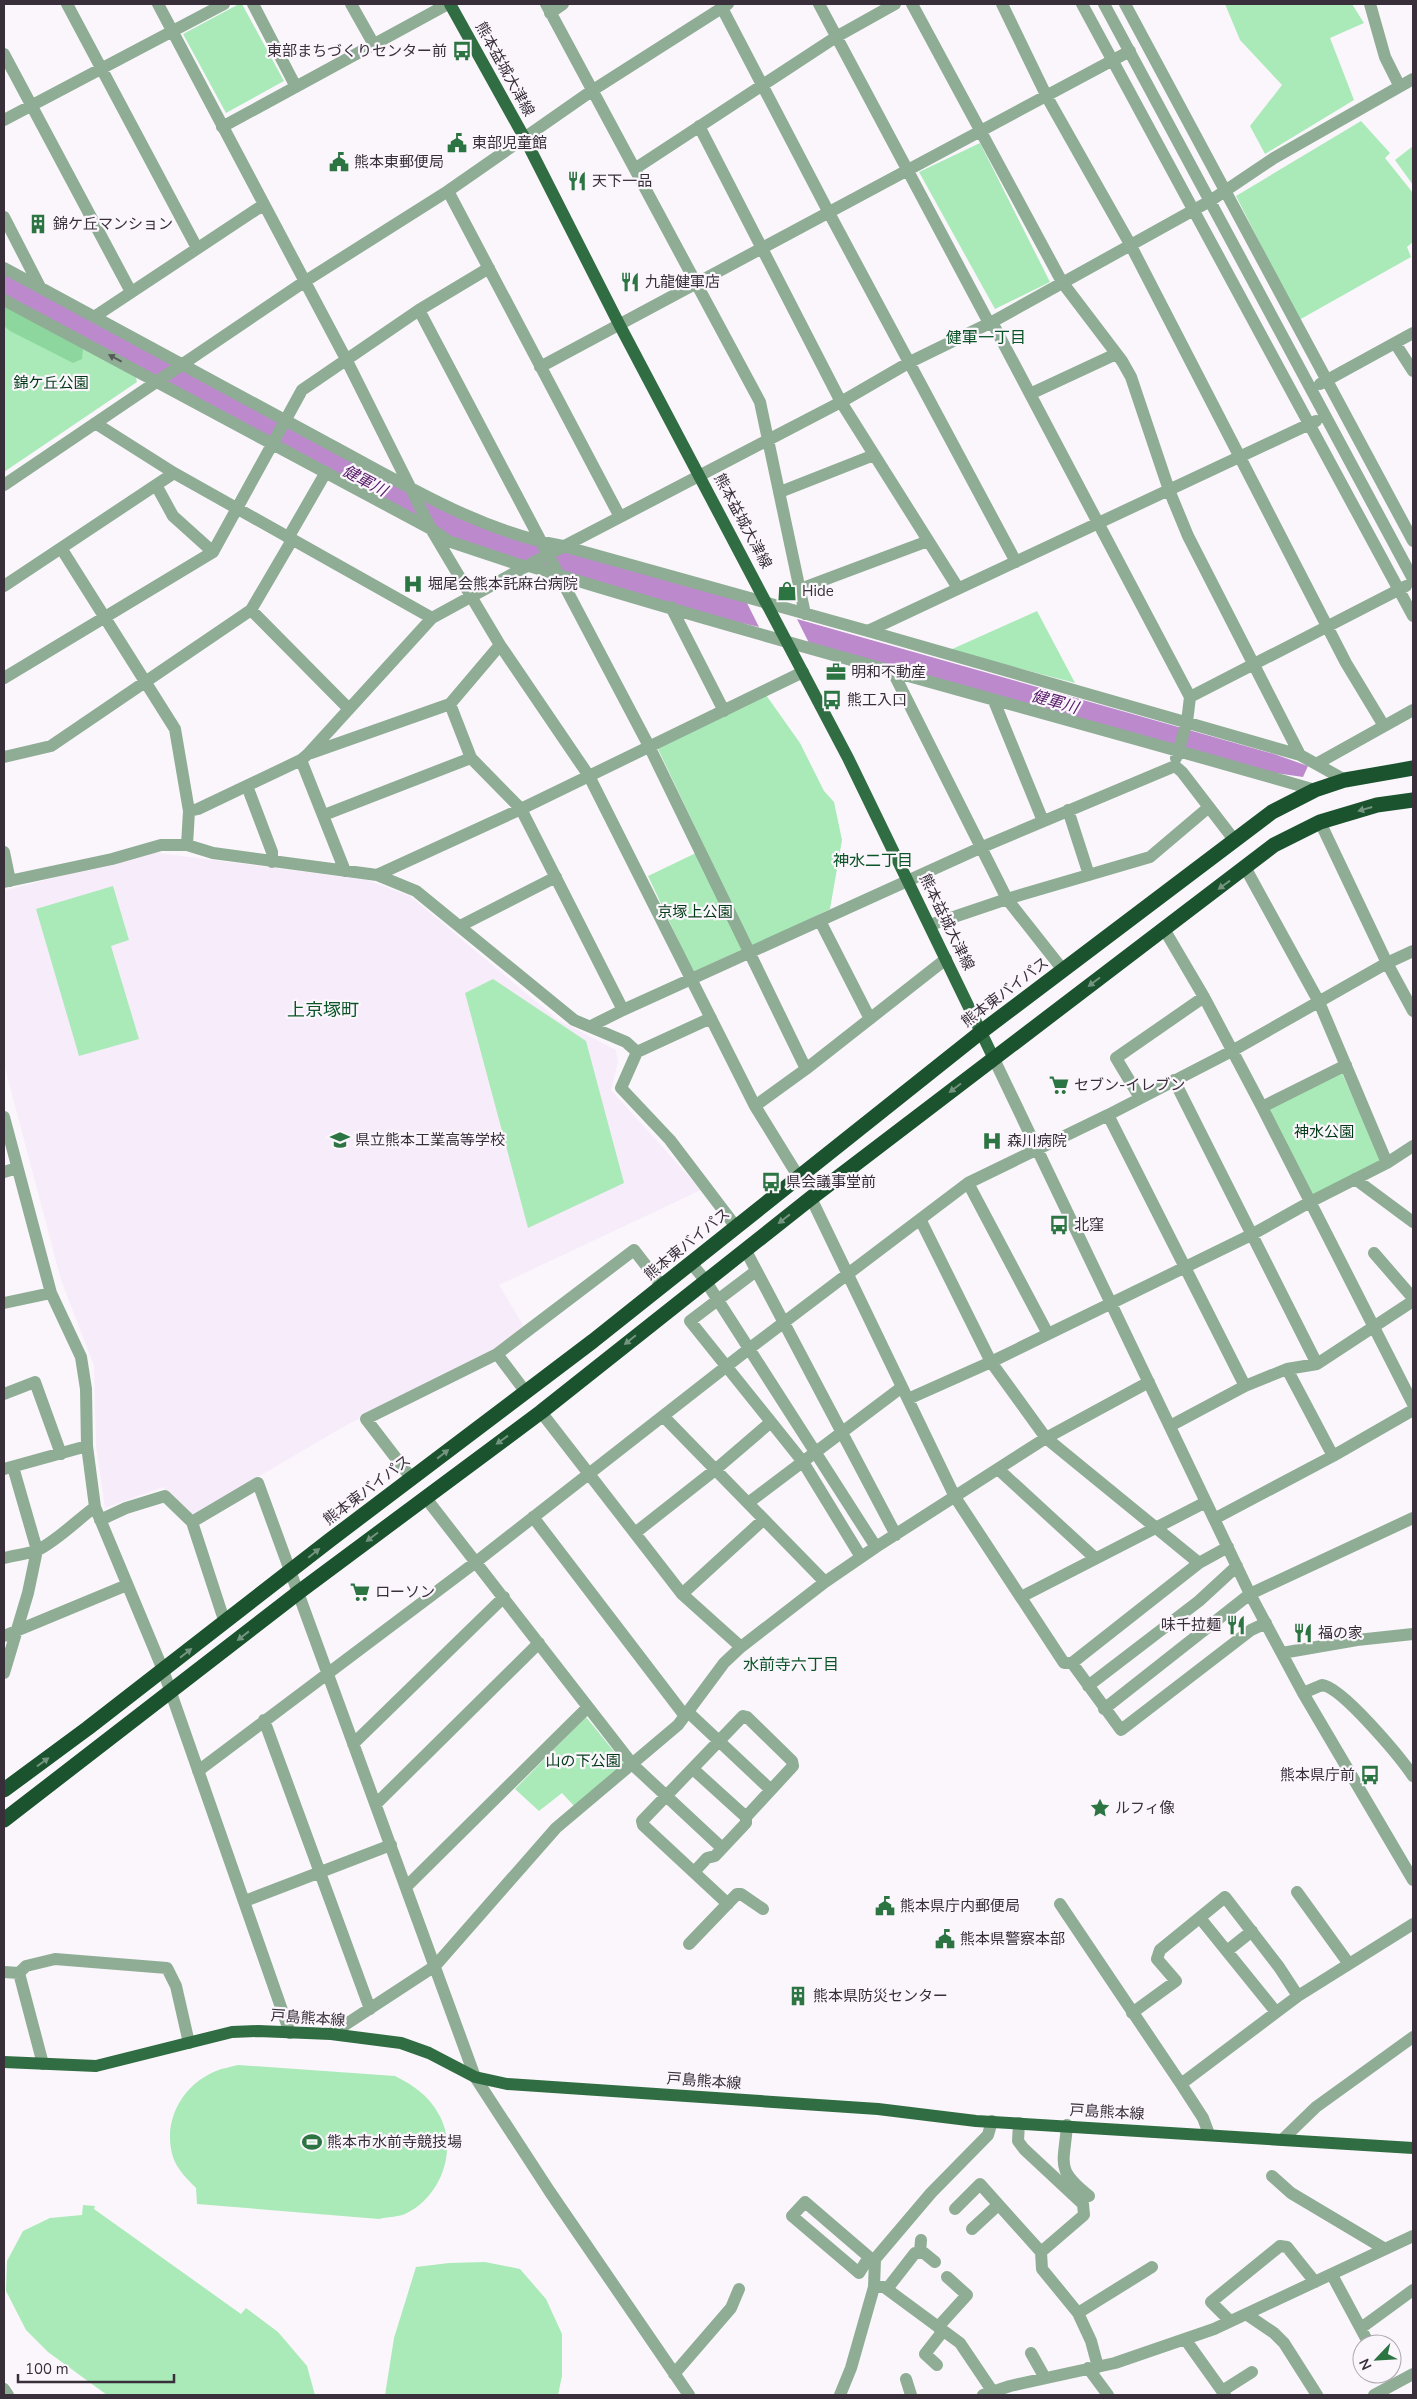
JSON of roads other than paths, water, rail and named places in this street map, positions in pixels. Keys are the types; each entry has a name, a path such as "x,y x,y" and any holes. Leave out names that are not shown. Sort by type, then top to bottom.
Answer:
{"highway":[{"name":"熊本東バイパス","path":"4,1790 225,1623 662,1286 981,1032 1272,812 1314,790 1345,780 1413,768"},
{"path":"4,1820 299,1592 541,1412 810,1198 1274,846 1320,822 1377,805 1413,800"}],"main road":[{"name":"熊本益城大津線","path":"449,4 524,137 618,324 768,604 908,880 994,1059"},
{"name":"戸島熊本線","path":"4,2062 96,2066 232,2032 331,2034 401,2043 429,2053 476,2077 507,2084 878,2109 1019,2123 1283,2138 1413,2148"}],"street":[{"path":"67,4 196,248"},
{"path":"158,4 347,361 432,529 500,645 589,776 755,1106 798,1176"},
{"path":"4,120 224,4"},
{"path":"253,4 296,87"},
{"path":"351,4 373,43"},
{"path":"222,127 373,43 449,4"},
{"path":"563,4 548,8 636,168 760,402 805,614"},
{"path":"819,4 1030,394 1190,698 1187,722 1175,766"},
{"path":"636,168 836,37 895,4"},
{"path":"912,4 982,130 1062,282 1131,377 1169,490 1188,536 1300,755"},
{"path":"1002,4 1047,97 1130,244 1327,627 1384,726"},
{"path":"1082,4 1413,616"},
{"path":"1104,4 1413,581 1190,698"},
{"path":"1125,4 1413,541"},
{"path":"1370,4 1386,57 1398,85"},
{"path":"4,484 304,282 448,191 593,90 725,6 828,211 1016,562"},
{"path":"540,367 828,211 1047,97 1130,51"},
{"path":"4,54 131,292"},
{"path":"4,268 411,488 480,522 546,548 563,546 841,402 910,362 990,323 1210,201 1274,158 1398,85 1413,79"},
{"path":"700,126 841,402 958,588"},
{"path":"448,191 620,517"},
{"path":"94,317 263,205"},
{"path":"4,217 40,287"},
{"path":"4,678 213,552 302,390 419,310 489,268"},
{"path":"4,300 432,529 448,542 527,567 994,701 1179,747 1314,790"},
{"path":"419,310 650,748 806,1069"},
{"path":"1311,388 1413,334"},
{"path":"1395,343 1413,370"},
{"path":"1030,394 1116,354"},
{"path":"868,631 1326,417"},
{"path":"94,423 174,473 432,618"},
{"path":"780,492 874,455"},
{"path":"4,756 50,746 251,610 326,472"},
{"path":"4,586 174,473"},
{"path":"156,485 173,516 213,552"},
{"path":"800,589 928,540"},
{"path":"563,546 1300,755 1318,763 1345,780"},
{"path":"61,548 175,729 189,811 187,845"},
{"path":"304,757 432,618 527,567 546,548"},
{"path":"671,607 724,711"},
{"path":"251,610 349,709"},
{"path":"189,811 198,810 304,757 450,704 500,645"},
{"path":"376,875 521,810 802,672"},
{"path":"893,672 1007,899 1063,970"},
{"path":"994,701 1042,821"},
{"path":"450,704 471,758 521,810 623,1010"},
{"path":"1318,763 1413,710"},
{"path":"304,757 345,872"},
{"path":"324,814 471,758"},
{"path":"1175,766 1182,772 1235,841"},
{"path":"591,1026 908,880 1042,821 1175,766"},
{"path":"247,786 272,852 272,862"},
{"path":"930,925 1007,899 1150,857 1209,807"},
{"path":"1068,810 1089,875"},
{"path":"1320,822 1387,963 1413,1011"},
{"path":"4,852 7,881 95,863 161,844 187,845 213,853 376,875 416,891 574,1020 626,1042 637,1052"},
{"path":"1246,869 1319,1002 1388,1163"},
{"path":"460,926 556,877"},
{"path":"820,921 870,1019"},
{"path":"1164,929 1204,997 1262,1106 1373,1326 1412,1398"},
{"path":"198,1771 476,1562 750,1348 968,1183 1108,1115 1232,1051 1387,963 1413,951"},
{"path":"755,1106 806,1069 946,959"},
{"path":"1140,1098 1116,1058 1204,997"},
{"path":"711,1018 637,1052 620,1088 670,1140 736,1227"},
{"path":"994,1059 1250,1594 1303,1693 1413,1880"},
{"path":"1262,1106 1346,1065"},
{"path":"1174,1080 1317,1364"},
{"path":"1108,1115 1245,1386"},
{"path":"4,1117 51,1293 80,1358 86,1389 87,1446 95,1508 163,1670 290,2033"},
{"path":"908,1399 991,1362 1251,1235 1310,1202 1388,1163 1413,1146"},
{"path":"4,1172 18,1168"},
{"path":"1355,1179 1413,1222"},
{"path":"968,1183 1048,1334"},
{"path":"810,1198 955,1497 1064,1663 1072,1663 1199,1563 1228,1547"},
{"path":"920,1219 991,1362 1046,1438 1199,1563"},
{"path":"745,1249 896,1535"},
{"path":"412,1479 366,1419 497,1354 634,1250 662,1286"},
{"path":"1170,1426 1245,1386 1287,1369 1317,1364 1413,1299 1374,1253"},
{"path":"691,1263 705,1280 750,1348 876,1548"},
{"path":"756,1271 690,1321 803,1462 862,1557"},
{"path":"4,1303 51,1293"},
{"path":"497,1354 525,1392"},
{"path":"1287,1369 1334,1456"},
{"path":"4,1394 35,1382 60,1454"},
{"path":"331,2034 435,1966 556,1828 633,1765 678,1725 724,1663 741,1647 825,1582 862,1557 1046,1438 1149,1382"},
{"path":"748,1503 902,1387"},
{"path":"1214,1519 1334,1456 1413,1410"},
{"path":"541,1412 682,1594 741,1647"},
{"path":"664,1417 825,1582"},
{"path":"635,1533 715,1470 771,1422"},
{"path":"4,1673 10,1633 28,1593 37,1550 8,1468 87,1446"},
{"path":"998,1470 1095,1558"},
{"path":"192,1522 258,1482 476,2077 550,2192 689,2395"},
{"path":"100,1520 126,1508 165,1496 192,1522 225,1623"},
{"path":"425,1497 633,1765 722,1848"},
{"path":"1021,1597 1206,1502"},
{"path":"4,1558 37,1550 60,1536 74,1522 95,1508"},
{"path":"533,1517 686,1714 771,1790"},
{"path":"1104,1709 1250,1594 1413,1518"},
{"path":"682,1594 763,1520"},
{"path":"1088,1686 1199,1601 1237,1566"},
{"path":"10,1633 127,1585"},
{"path":"353,1744 504,1597"},
{"path":"1072,1663 1121,1730 1251,1630 1266,1624"},
{"path":"1282,1653 1357,1640 1413,1634"},
{"path":"377,1803 539,1643"},
{"path":"1303,1693 1322,1685 1336,1690 1412,1771"},
{"path":"406,1887 588,1707"},
{"path":"694,1872 722,1848 746,1823 746,1817 793,1766 792,1762 747,1717 743,1716 642,1821 642,1825 728,1904"},
{"path":"264,1720 370,2009"},
{"path":"693,1769 746,1817"},
{"path":"245,1901 391,1845"},
{"path":"1297,1892 1349,1964"},
{"path":"690,1944 737,1894 741,1894 763,1909"},
{"path":"1132,2013 1176,1981 1158,1959 1157,1956 1160,1950 1225,1897 1279,1967 1298,1996"},
{"path":"1060,1904 1181,2084 1202,2118 1209,2134"},
{"path":"1200,1918 1276,2012"},
{"path":"1181,2084 1298,1996 1413,1924"},
{"path":"1227,1951 1252,1931"},
{"path":"20,1973 26,1966 55,1959 167,1968 176,1986 189,2043"},
{"path":"4,1972 20,1973"},
{"path":"20,1973 43,2064"},
{"path":"1283,2138 1316,2107 1413,2037"},
{"path":"840,2395 851,2368 874,2286 875,2259 931,2193 988,2136 992,2121"},
{"path":"1019,2123 1018,2141 1024,2149 1084,2204 1084,2215 1041,2252"},
{"path":"1067,2125 1064,2169 1072,2183 1089,2196"},
{"path":"1272,2176 1291,2193 1385,2249"},
{"path":"955,2209 980,2184 1041,2252 1042,2268 1078,2313 1090,2341 1093,2368 1108,2395"},
{"path":"805,2202 869,2257 859,2273 792,2216 805,2202"},
{"path":"972,2229 998,2204"},
{"path":"874,2286 888,2289 960,2344 988,2394 1045,2378 1093,2368 1214,2329 1229,2320 1332,2275 1413,2236"},
{"path":"1229,2320 1211,2302 1280,2246 1287,2247 1316,2282"},
{"path":"888,2289 920,2247 935,2262"},
{"path":"1078,2313 1152,2266"},
{"path":"1332,2275 1364,2334"},
{"path":"937,2364 925,2354 940,2329 967,2295 947,2277"},
{"path":"674,2374 730,2308 739,2289"},
{"path":"1361,2328 1413,2290"},
{"path":"1246,2314 1274,2333 1284,2343 1317,2395"},
{"path":"1185,2339 1223,2393 1252,2372"},
{"path":"1032,2353 1045,2378"},
{"path":"906,2379 911,2395"},
{"path":"1377,2394 1385,2384"},
{"path":"4,2389 8,2395"}],"water":[{"name":"健軍川","path":"4,273 402,488 592,559 746,601 759,627 715,617 458,542 4,296"},
{"name":"健軍川","path":"797,619 1274,754 1308,766 1303,777 1269,772 809,643"}],"place":[{"name":"東部まちづくりセンター前","path":"462,51"},
{"name":"東部児童館","path":"457,143"},
{"name":"熊本東郵便局","path":"339,162"},
{"name":"天下一品","path":"577,181"},
{"name":"錦ケ丘マンション","path":"38,224"},
{"name":"九龍健軍店","path":"630,282"},
{"name":"堀尾会熊本託麻台病院","path":"413,584"},
{"name":"Hide","path":"787,591"},
{"name":"明和不動産","path":"836,672"},
{"name":"熊工入口","path":"832,700"},
{"name":"セブン-イレブン","path":"1059,1085"},
{"name":"県立熊本工業高等学校","path":"340,1140"},
{"name":"森川病院","path":"992,1141"},
{"name":"県会議事堂前","path":"771,1182"},
{"name":"北窪","path":"1059,1225"},
{"name":"ローソン","path":"360,1592"},
{"name":"味千拉麺","path":"1236,1625"},
{"name":"福の家","path":"1303,1633"},
{"name":"熊本県庁前","path":"1370,1775"},
{"name":"ルフィ像","path":"1100,1808"},
{"name":"熊本県庁内郵便局","path":"885,1906"},
{"name":"熊本県警察本部","path":"945,1939"},
{"name":"熊本県防災センター","path":"798,1996"},
{"name":"熊本市水前寺競技場","path":"312,2142"}],"district":[{"name":"健軍一丁目","path":"986,337"},
{"name":"神水二丁目","path":"873,860"},
{"name":"上京塚町","path":"323,1010"},
{"name":"水前寺六丁目","path":"791,1664"}],"park label":[{"name":"錦ケ丘公園","path":"51,383"},
{"name":"京塚上公園","path":"695,912"},
{"name":"神水公園","path":"1324,1132"},
{"name":"山の下公園","path":"583,1761"}]}
